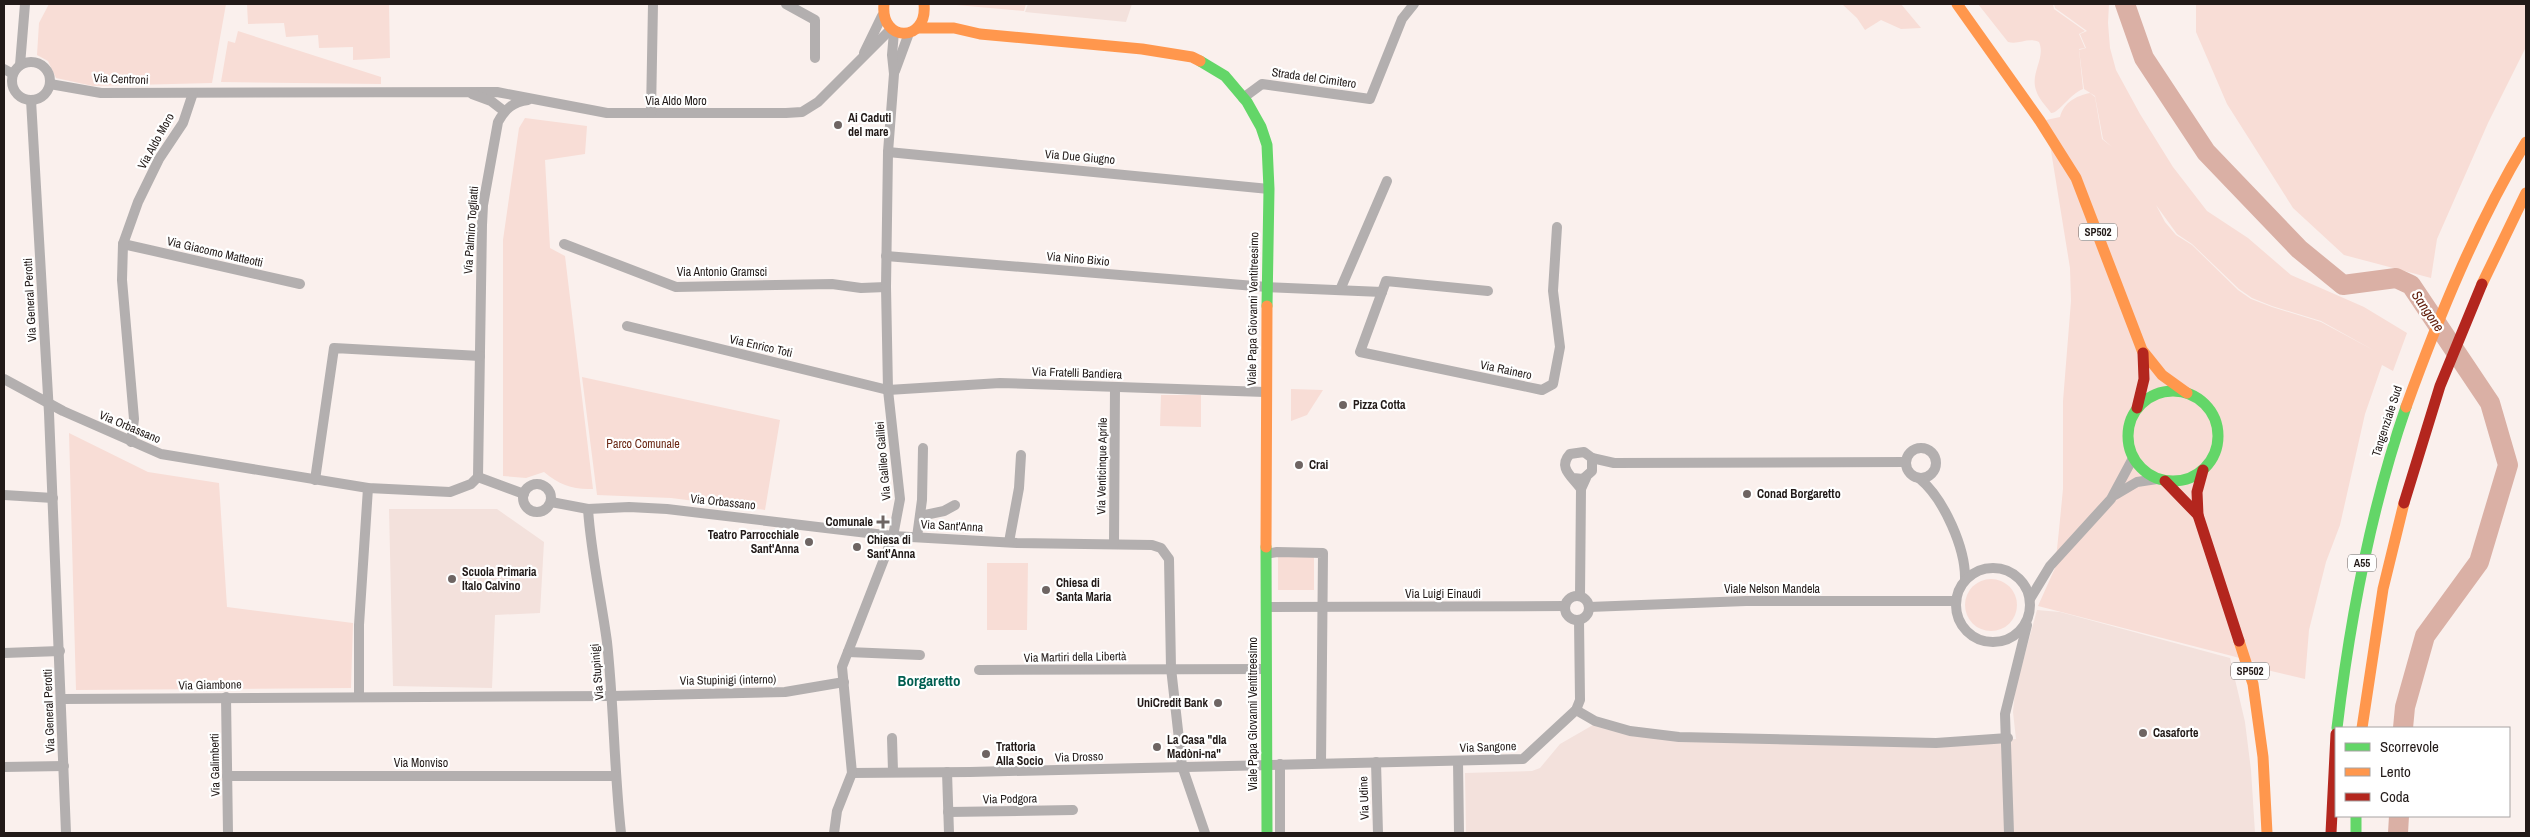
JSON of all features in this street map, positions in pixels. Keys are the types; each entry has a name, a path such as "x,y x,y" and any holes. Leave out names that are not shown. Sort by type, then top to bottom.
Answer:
{"main road":[{"name":"SP502","path":"1957,4 2040,121 2076,178 2142,350 2161,376 2206,406 2217,427 2216,450 2203,470 2196,486 2195,500 2198,515 2253,684 2262,757 2267,833"},
{"name":"Viale Papa Giovanni Ventitreesimo","path":"925,6 954,28"},
{"path":"914,31 925,18 925,6"},
{"path":"882,8 892,30"},
{"name":"Viale Papa Giovanni Ventitreesimo","path":"892,30 914,31 954,28 980,34 1142,48 1192,57 1225,76 1243,98 1261,127 1267,145 1270,189 1265,392 1267,833"},
{"name":"Tangenziale Sud","path":"2337,727 2350,627 2368,534 2407,401 2454,283 2486,211 2526,142"},
{"name":"A55","path":"2362,727 2375,626 2391,548 2408,480 2425,428 2476,298 2498,248 2526,193"},
{"name":"SP502","path":"2142,350 2144,380 2137,408 2128,432 2133,458 2144,470 2161,480 2198,515"},
{"path":"2137,408 2155,395 2176,391 2187,393"},
{"path":"2161,480 2189,479 2203,470"},
{"path":"2331,833 2335,754"},
{"path":"2356,817 2356,833"}],"street":[{"path":"20,65 25,4"},
{"path":"652,113 653,4"},
{"path":"786,4 815,20 815,58"},
{"name":"Strada del Cimitero","path":"1243,98 1262,84 1370,99 1402,19 1414,4"},
{"name":"Via Aldo Moro","path":"862,56 882,8"},
{"name":"Via Aldo Moro","path":"131,442 134,419 122,280 124,244 138,202 159,159 183,122 193,93 497,92 607,113 802,112 818,102 862,56 892,30"},
{"name":"Via Galileo Galilei","path":"834,833 837,811 852,772 842,667 893,536 900,499 888,390 886,287 888,152 894,74 892,30"},
{"name":"Via Galileo Galilei","path":"894,74 914,31"},
{"path":"876,44 886,46 892,55"},
{"path":"30,62 44,67 50,77 50,84 42,97 31,100 18,95 13,88 8,72 20,65 30,62"},
{"name":"Via Centroni","path":"50,84 101,93 193,93"},
{"name":"Via Aldo Moro","path":"468,93 491,101 504,112"},
{"name":"Via General Perotti","path":"31,100 53,498 66,833"},
{"path":"504,112 521,101 534,100"},
{"name":"Via Palmiro Togliatti","path":"478,477 483,204 495,132 504,112"},
{"name":"Via Due Giugno","path":"888,152 1270,189"},
{"path":"1340,290 1387,181"},
{"name":"Via Rainero","path":"1382,292 1360,352 1542,390 1553,384 1560,346 1553,291 1557,227"},
{"name":"Via Giacomo Matteotti","path":"124,244 300,284"},
{"name":"Via Antonio Gramsci","path":"564,244 676,287 832,284 861,288 886,287"},
{"name":"Via Nino Bixio","path":"886,256 1268,287"},
{"path":"1268,287 1382,292 1386,281 1488,291"},
{"name":"Via Enrico Toti","path":"628,326 888,390"},
{"path":"315,480 334,348 480,356"},
{"name":"Via Orbassano","path":"4,379 48,404 161,454 368,488 450,492 471,484 478,477"},
{"name":"Via Fratelli Bandiera","path":"888,390 1000,383 1265,392"},
{"name":"Via Venticinque Aprile","path":"1114,544 1115,387"},
{"path":"917,537 920,516 923,448"},
{"path":"1906,462 1914,450 1924,448 1932,453 1936,468 1930,476 1920,479"},
{"path":"1581,489 1574,478 1566,472 1567,457 1579,451 1592,458 1614,463 1906,462"},
{"path":"1009,542 1019,488 1021,455"},
{"path":"1580,596 1581,489 1589,474 1592,458"},
{"path":"2009,833 2006,714 2028,617 2030,599 2050,566 2110,499 2133,458"},
{"path":"1906,462 1911,476 1920,479 1936,495 1962,553 1965,580"},
{"path":"1574,478 1589,474 1614,463"},
{"path":"478,477 524,494 528,487 540,484 550,490 551,502"},
{"path":"2110,499 2137,482 2161,480"},
{"path":"359,696 359,625 368,488"},
{"name":"Via Orbassano","path":"524,494 526,506 534,511 541,511 551,502 588,509 629,507 667,509 893,536"},
{"path":"4,495 53,498"},
{"path":"920,516 944,511 956,505"},
{"name":"Via Stupinigi","path":"588,509 612,696 614,776 621,833"},
{"name":"Via Sant'Anna","path":"893,536 1009,542 1114,544"},
{"path":"1114,544 1152,545 1161,548 1169,559 1171,668 1182,766 1206,833"},
{"path":"1266,554 1277,552 1323,553 1321,763"},
{"path":"2028,617 2019,632 2012,638 2001,642 1989,643 1973,637 1960,624 1956,613 1956,601 1958,590 1965,580 1974,573 1985,569 2008,571 2025,586 2030,599"},
{"path":"1580,596 1586,600 1589,607 1588,614 1579,620 1569,616 1565,606 1568,599 1580,596"},
{"name":"Viale Nelson Mandela","path":"1589,607 1746,602 1956,601"},
{"name":"Via Luigi Einaudi","path":"1266,606 1565,606"},
{"path":"1579,620 1581,689 1576,710 1595,721 1630,731 1679,737 1936,743 2008,738"},
{"path":"4,653 60,651"},
{"path":"848,652 920,655"},
{"name":"Via Martiri della Libertà","path":"979,670 1266,669"},
{"name":"Via Stupinigi (interno)","path":"612,696 785,692 844,682"},
{"name":"Via Giambone","path":"62,699 612,696"},
{"name":"Via Galimberti","path":"226,697 228,833"},
{"name":"Via Sangone","path":"1280,764 1523,759 1576,710"},
{"path":"892,738 893,771"},
{"path":"1458,761 1459,833"},
{"name":"Via Udine","path":"1376,762 1378,833"},
{"path":"1280,764 1280,833"},
{"name":"Via Drosso","path":"852,772 947,772 1280,764"},
{"path":"4,767 64,766"},
{"path":"947,772 949,833"},
{"name":"Via Monviso","path":"227,776 614,776"},
{"name":"Via Podgora","path":"948,812 1073,810"}],"shaded area":[{"path":"1028,4 1132,4 1126,22 1025,12"},
{"path":"389,509 497,509 544,542 540,613 495,615 492,688 393,686"},
{"path":"2037,610 2060,612 2230,658 2245,722 2251,770 2255,833 1466,833 1465,773 1532,771 1540,768 1560,744 1593,725 1619,730 1936,746 2016,739 2013,712 2015,690"}],"green space":[{"path":"49,4 226,4 212,83 93,86 56,78 48,61 37,55 39,23"},
{"path":"247,4 389,4 390,58 353,60 353,47 319,48 318,35 286,37 284,23 248,24"},
{"path":"945,4 1026,4 1024,11"},
{"path":"1842,4 1901,4 1921,28 1901,29 1881,20 1865,30 1857,18"},
{"path":"1978,4 2053,4 2054,9 2085,31 2079,34 2085,48 2079,49 2083,89 2051,113 2038,96 2036,90 2035,78 2041,54 2039,42 2031,40 2016,43 2008,42"},
{"path":"2054,4 2109,4 2110,48 2116,70 2140,114 2173,167 2207,211 2248,238 2291,275 2364,307 2407,333 2393,371 2382,365 2365,414 2340,525 2326,562 2309,630 2305,679 2267,670 2267,665 2038,606 2055,568 2063,489 2063,401 2071,301 2070,268 2046,120 2060,117 2064,107 2071,100 2090,93 2095,97 2102,139 2112,147 2103,139 2095,96 2084,89 2079,50 2086,48 2080,34 2087,31 2055,8","holes":["2156,205 2177,234 2192,244 2239,289 2252,298 2321,321 2375,351 2321,322 2251,299 2238,290 2192,245 2176,235 2165,222"]},
{"path":"2196,4 2526,4 2526,47 2488,123 2437,239 2431,278 2344,255 2293,208 2227,104 2196,32"},
{"path":"238,31 381,77 381,84 221,82 228,41 235,43"},
{"path":"525,118 587,126 585,154 545,160 550,248 565,256 593,489 579,489 567,486 544,472 526,478 503,476 503,240 519,128"},
{"name":"Parco Comunale","path":"582,377 780,420 765,510 671,498 597,495"},
{"path":"1291,389 1323,390 1307,415 1291,421"},
{"path":"1161,395 1201,395 1201,427 1160,426"},
{"path":"69,433 148,472 219,483 227,607 353,623 351,688 76,690"},
{"path":"1278,557 1314,557 1314,590 1278,590"},
{"path":"987,563 1028,563 1027,630 987,630"},
{"path":"1986,579 1996,579 2010,586 2017,600 2017,610 2010,624 1996,631 1986,631 1976,627 1969,620 1965,610 1965,600 1969,590 1976,583"}],"waterway":[{"name":"Sangone","path":"2125,4 2144,58 2206,152 2299,249 2343,285 2396,278 2411,285 2490,403 2508,465 2479,562 2425,636 2405,707 2403,727"},
{"name":"Sangone","path":"2398,833 2399,817"}],"traffic: fast":[{"path":"1200,61 1225,76 1247,102 1261,127 1267,145 1269,189 1267,306"},
{"path":"2173,391 2190,394 2205,404 2215,419 2218,436 2215,453 2205,468 2190,478 2173,481 2156,478 2141,468 2131,453 2128,436 2131,419 2141,404 2156,394 2173,391"},
{"path":"2337,727 2348,646 2363,566 2382,486 2406,407"},
{"path":"1266,547 1267,833"},
{"path":"2356,817 2356,833"}],"traffic: slow":[{"path":"884,4 885,17 889,26 896,31 904,33 912,31 919,26 923,17 924,4"},
{"path":"1957,4 2040,121 2076,178 2142,350 2162,375 2187,393"},
{"path":"918,28 954,28 980,34 1142,49 1192,57 1200,61"},
{"path":"2406,407 2432,339 2475,238 2526,142"},
{"path":"2482,284 2526,193"},
{"path":"1266,547 1267,306"},
{"path":"2362,727 2383,589 2404,503"},
{"path":"2239,641 2253,684 2263,757 2267,833"}],"traffic: jam":[{"path":"2404,503 2440,386 2482,284"},
{"path":"2137,408 2144,379 2143,353"},
{"path":"2203,470 2197,492 2198,515 2239,641"},
{"path":"2165,481 2198,515"},
{"path":"2331,833 2335,754"}],"place":[{"name":"Ai Caduti del mare","path":"838,125"},
{"name":"Pizza Cotta","path":"1343,405"},
{"name":"Crai","path":"1299,465"},
{"name":"Conad Borgaretto","path":"1747,494"},
{"name":"Comunale","path":"883,522"},
{"name":"Teatro Parrocchiale Sant'Anna","path":"809,542"},
{"name":"Chiesa di Sant'Anna","path":"857,547"},
{"name":"Scuola Primaria Italo Calvino","path":"452,579"},
{"name":"Chiesa di Santa Maria","path":"1046,590"},
{"name":"UniCredit Bank","path":"1218,703"},
{"name":"Casaforte","path":"2143,733"},
{"name":"La Casa \"dla Madòni-na\"","path":"1157,747"},
{"name":"Trattoria Alla Socio","path":"986,754"}],"district":[{"name":"Borgaretto","path":"929,681"}]}
